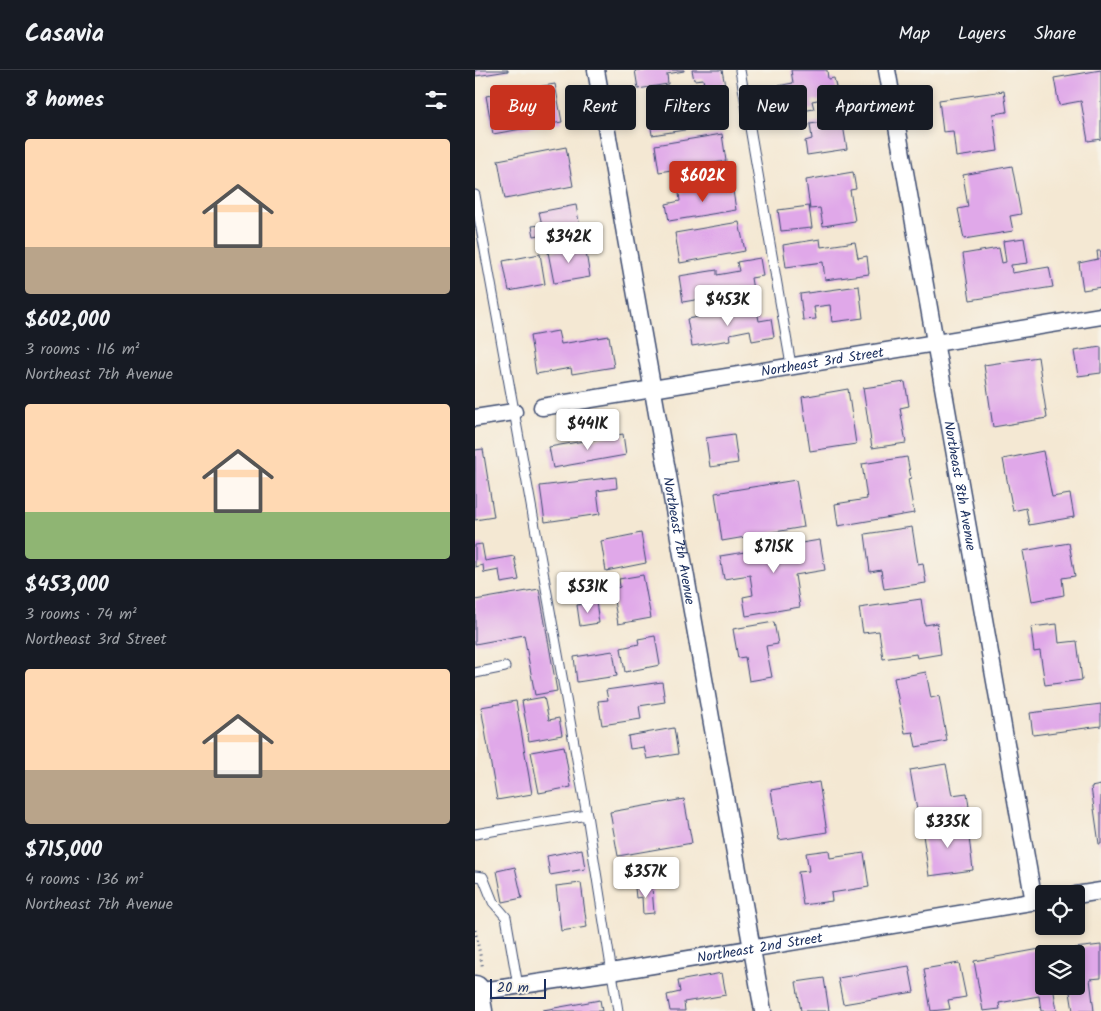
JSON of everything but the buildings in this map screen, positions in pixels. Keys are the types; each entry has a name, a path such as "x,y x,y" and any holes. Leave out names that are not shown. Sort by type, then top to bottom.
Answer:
{"main road":[{"path":"475,991 479,1011"}],"street":[{"name":"Northeast 7th Avenue","path":"596,70 763,1011"},
{"name":"Northeast 8th Avenue","path":"887,70 935,342 1036,885"},
{"name":"Northeast 3rd Street","path":"542,407 1101,316"},
{"path":"475,418 514,412"},
{"path":"1085,894 1101,891"},
{"name":"Northeast 2nd Street","path":"475,991 611,972 1035,902"}],"lane":[{"path":"740,70 791,365"},
{"path":"475,195 587,815 618,1011"},
{"path":"475,673 505,668"},
{"path":"475,834 587,815"},
{"path":"475,876 483,877 493,902 506,917 518,986"}]}
